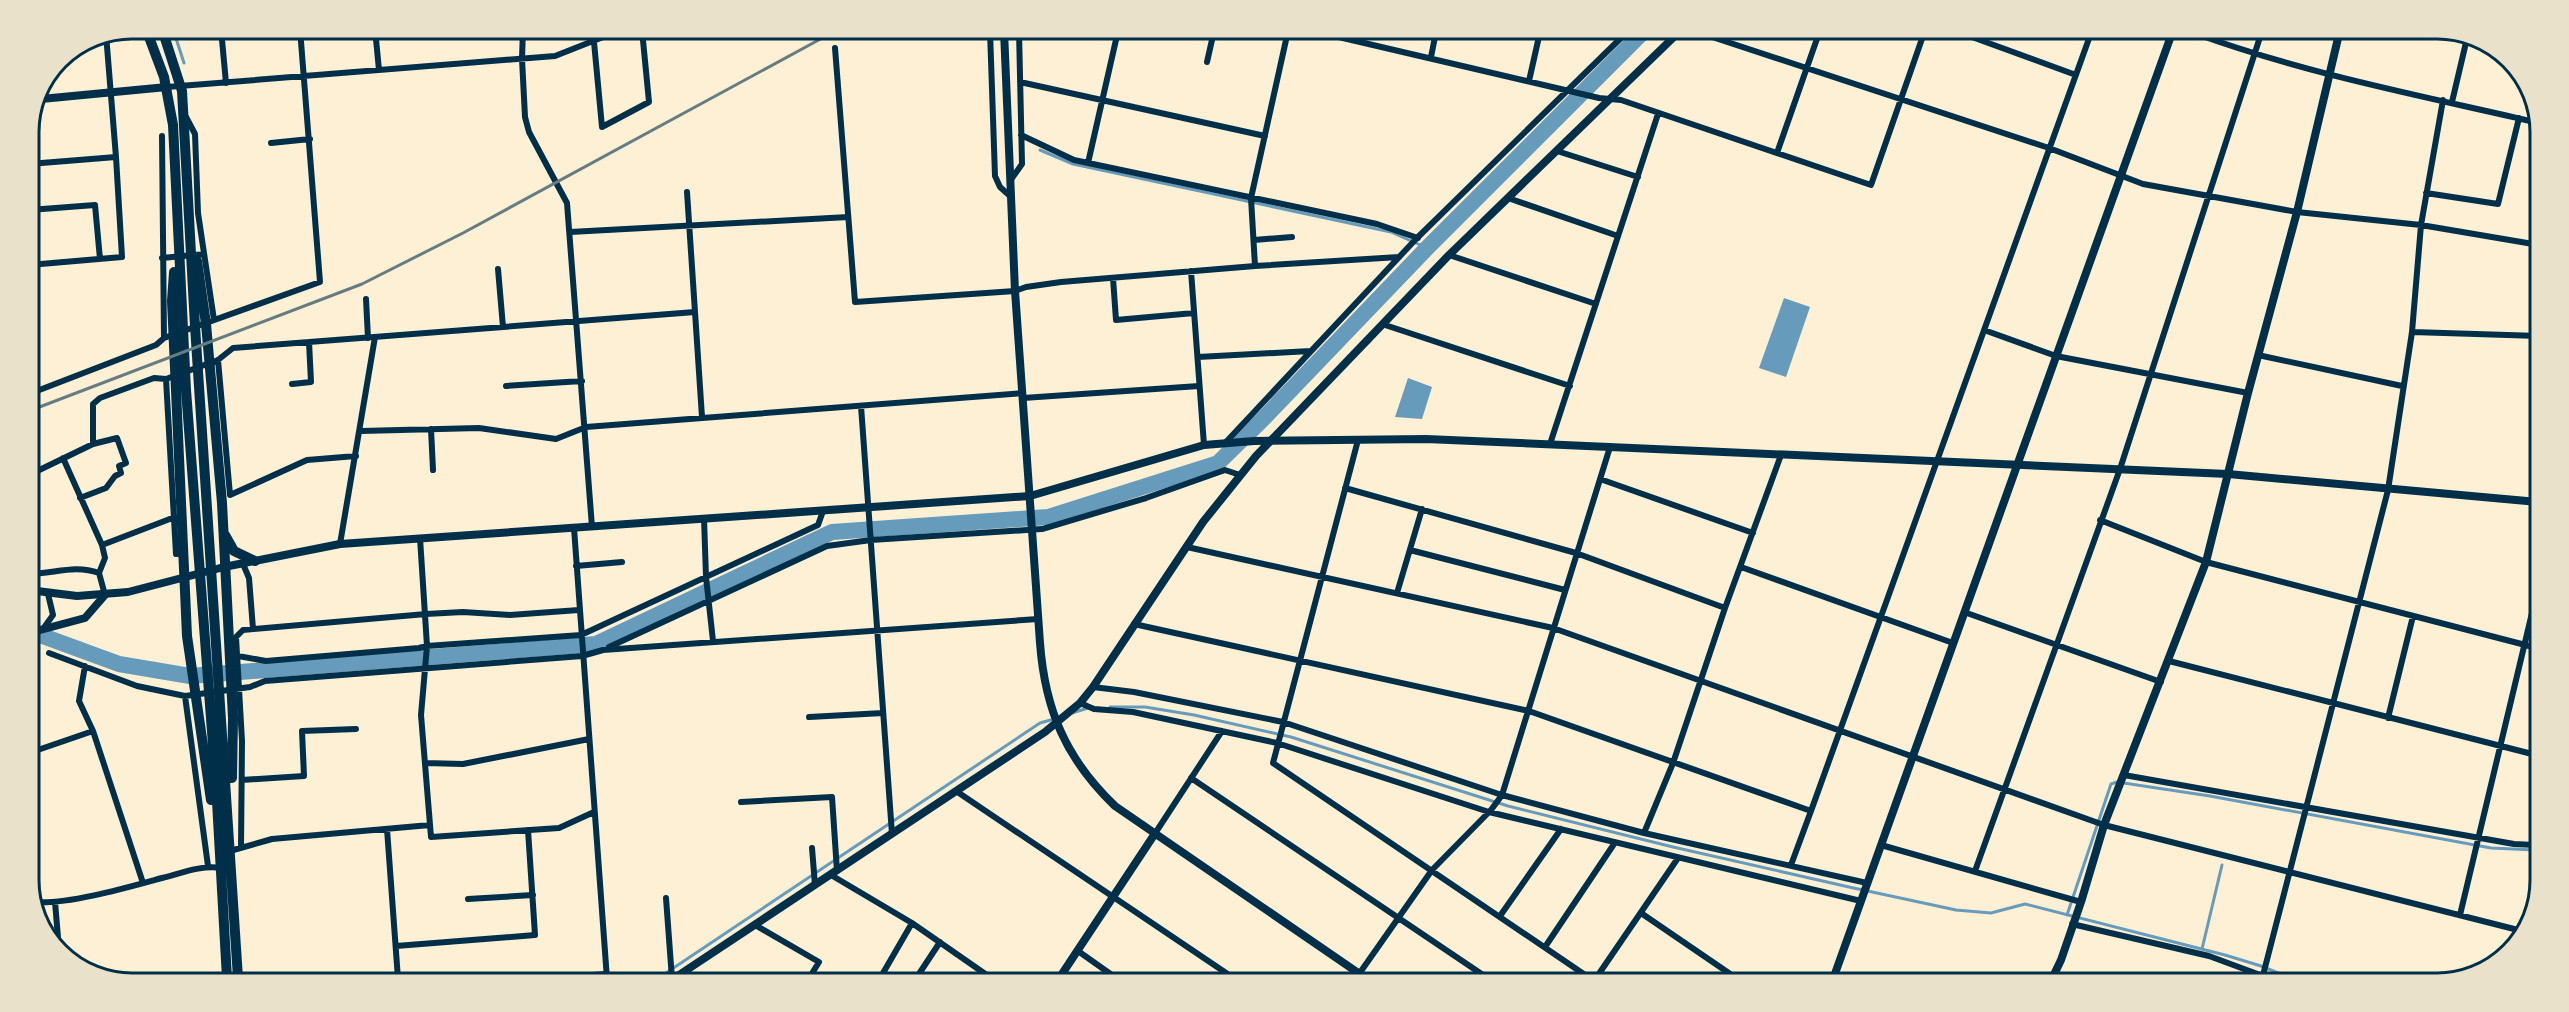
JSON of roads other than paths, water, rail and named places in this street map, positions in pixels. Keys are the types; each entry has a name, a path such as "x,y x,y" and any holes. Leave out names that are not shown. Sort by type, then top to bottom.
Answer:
{"highway":[{"path":"150,39 166,87 173,125 192,472 221,781 236,849 238,973"},
{"path":"166,39 181,87 183,111 221,781 219,831 227,973"},
{"path":"177,221 172,301 183,578 187,636 200,729 210,794 219,831"},
{"path":"190,225 202,287 222,503 232,718 229,824"},
{"path":"223,529 227,543 234,551 255,561"}],"main road":[{"path":"39,592 105,595 128,592 224,567 340,544 1030,496 1204,445 1226,442 1426,439 2017,464 2228,474 2530,501"}],"street":[{"path":"222,39 226,83"},
{"path":"39,390 156,345 164,338 320,282 301,39"},
{"path":"376,39 379,70"},
{"path":"523,39 525,117 529,132 565,196 586,427 592,526"},
{"path":"46,99 555,56 601,39"},
{"path":"594,42 602,127 649,102 643,39"},
{"path":"990,39 995,176 1000,187 1010,196"},
{"path":"1004,39 1015,291 1038,619 1042,669 1057,723 1071,754 1098,790 1122,812 1358,973"},
{"path":"1010,181 1022,164 1019,39"},
{"path":"1088,163 1116,39"},
{"path":"1207,62 1212,39"},
{"path":"1255,266 1251,200 1286,39"},
{"path":"1349,39 1594,97 1621,100 1871,185 1922,39"},
{"path":"1431,57 1435,39"},
{"path":"1529,81 1538,39"},
{"path":"1226,442 1399,257 1619,39"},
{"path":"682,973 1057,723 1080,703 1186,547 1239,475 1449,255 1672,39"},
{"path":"1718,39 2049,148 2143,184 2297,212 2421,225 2530,243"},
{"path":"1777,153 1817,39"},
{"path":"1977,39 2076,75"},
{"path":"1791,865 2089,39"},
{"path":"1835,973 2170,39"},
{"path":"2210,39 2254,55 2330,75 2529,121"},
{"path":"1975,871 2120,469 2259,39"},
{"path":"2054,973 2081,902 2104,825 2206,562 2248,393 2297,212 2338,39"},
{"path":"39,264 122,257 107,43"},
{"path":"2452,102 2466,44"},
{"path":"835,48 855,302 1015,291 1026,286 1061,282 1191,271 1399,257"},
{"path":"1020,82 1103,98 1265,136"},
{"path":"2264,973 2388,490 2412,332 2421,225 2443,100"},
{"path":"183,111 195,134 198,213 214,320"},
{"path":"1550,444 1658,114"},
{"path":"2426,193 2498,204 2519,118"},
{"path":"1021,135 1056,153 1088,163 1251,200 1385,226 1416,240"},
{"path":"162,136 164,338"},
{"path":"271,143 310,140"},
{"path":"1557,151 1638,177"},
{"path":"39,163 116,156"},
{"path":"687,192 702,417"},
{"path":"1508,198 1618,236"},
{"path":"39,209 95,205 100,259"},
{"path":"570,232 848,217"},
{"path":"1254,240 1292,237"},
{"path":"162,258 204,254"},
{"path":"1449,255 1596,304"},
{"path":"498,269 503,327"},
{"path":"1191,271 1204,445"},
{"path":"1113,278 1116,320 1194,313"},
{"path":"340,544 361,431 372,338 366,299"},
{"path":"93,444 93,404 99,398 154,378 166,380 218,360 233,348 695,312"},
{"path":"1383,324 1570,386"},
{"path":"1984,330 2056,356 2248,393"},
{"path":"2412,332 2530,336"},
{"path":"292,384 311,382 309,342"},
{"path":"1198,357 1310,351"},
{"path":"2258,355 2402,386"},
{"path":"218,360 230,495 306,460 356,456"},
{"path":"166,380 176,554 182,554"},
{"path":"506,386 582,381"},
{"path":"361,431 479,428 556,439 586,427 702,417 1199,386"},
{"path":"861,406 892,834"},
{"path":"431,429 433,470"},
{"path":"39,470 93,444 117,438 126,463 119,466 121,473 115,476 106,488 80,498"},
{"path":"1358,440 1277,741 1273,764 1582,973"},
{"path":"1360,973 1432,870 1501,797 1610,447"},
{"path":"1644,833 1673,762 1725,608 1781,454"},
{"path":"39,631 86,618 105,595 99,573 105,558 102,545 63,458"},
{"path":"603,650 827,546 871,540 1042,529 1146,498 1225,470 1239,475"},
{"path":"1600,479 1753,532"},
{"path":"1345,488 1576,553 1725,608"},
{"path":"1397,593 1422,509"},
{"path":"238,658 266,661 580,635 706,579 818,525 823,511"},
{"path":"102,545 175,517"},
{"path":"704,518 706,579 713,641"},
{"path":"2100,520 2206,562 2530,646"},
{"path":"574,528 580,635 607,973"},
{"path":"420,538 427,646 421,715 431,837 559,828 594,812"},
{"path":"1186,547 1553,628 2104,825 2290,870 2515,929"},
{"path":"1410,550 1565,590"},
{"path":"576,566 622,562"},
{"path":"243,564 249,578 253,629"},
{"path":"1741,567 1953,643"},
{"path":"39,573 78,568 99,573"},
{"path":"43,630 53,615 48,594"},
{"path":"430,825 272,839 236,849 242,780 240,687 236,637 243,630 426,614 463,612 510,615 579,610"},
{"path":"1964,612 2161,682"},
{"path":"2388,718 2413,616"},
{"path":"49,654 136,686 185,696 265,681 582,654 603,650 1038,619"},
{"path":"2460,915 2530,621"},
{"path":"1134,624 1529,711 1811,811"},
{"path":"2169,662 2530,753"},
{"path":"86,666 79,701 93,731 143,884"},
{"path":"1093,687 1134,692 1282,725 1501,797 1867,885"},
{"path":"185,696 208,866"},
{"path":"1080,703 1094,709 1133,712 1277,741 1490,811 1614,843 1861,900"},
{"path":"809,717 883,713"},
{"path":"242,780 304,776 302,731 356,729"},
{"path":"39,750 93,731"},
{"path":"1063,973 1222,731"},
{"path":"425,763 463,764 588,740"},
{"path":"2124,775 2514,844 2530,845"},
{"path":"1191,778 1480,973"},
{"path":"956,791 1226,973"},
{"path":"741,802 832,796 834,873"},
{"path":"387,829 398,973"},
{"path":"1500,916 1561,829"},
{"path":"396,946 535,935 528,830"},
{"path":"1545,947 1614,843"},
{"path":"1881,845 2081,902"},
{"path":"812,848 815,885"},
{"path":"1600,973 1678,858"},
{"path":"42,902 55,902 143,884 208,866 221,868"},
{"path":"834,873 940,942 978,973"},
{"path":"468,899 532,895"},
{"path":"666,898 672,973"},
{"path":"55,902 58,936"},
{"path":"1641,913 1729,973"},
{"path":"883,973 912,923"},
{"path":"2072,924 2209,956 2248,973"},
{"path":"755,925 819,962 812,973"},
{"path":"920,973 940,942"},
{"path":"1078,951 1109,973"}],"water":[{"path":"1784,298 1810,307 1786,377 1759,368"},
{"path":"1408,378 1432,387 1422,419 1395,417"}],"waterway":[{"path":"176,39 184,63"},
{"path":"39,635 119,664 190,676 596,644 832,532 1048,517 1218,463 1427,248 1636,39"},
{"path":"1040,150 1073,164 1391,232 1427,248"},
{"path":"1110,707 1145,707 1194,715 1291,737 1508,806 1673,847 1956,910 1991,913 2025,904 2225,955 2278,973"},
{"path":"1072,713 1088,708"},
{"path":"666,973 1040,723 1054,719"},
{"path":"2067,915 2111,784 2117,782 2210,796 2491,848 2530,850"},
{"path":"2202,949 2222,865"}],"railway":[{"path":"39,407 362,284 463,233 820,39"}]}
